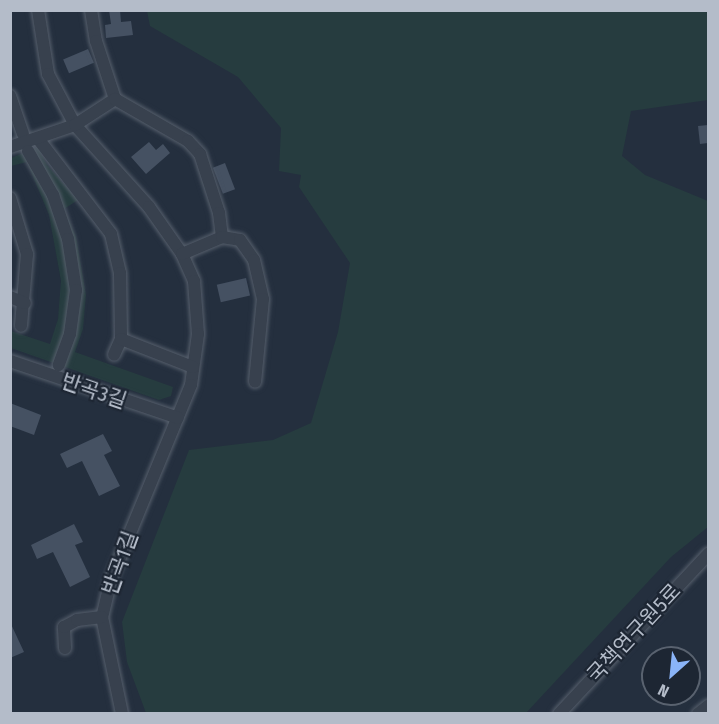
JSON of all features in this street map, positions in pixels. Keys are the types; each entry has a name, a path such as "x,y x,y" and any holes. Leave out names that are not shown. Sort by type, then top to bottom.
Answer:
{"street":[{"name":"반곡1길","path":"38,10 48,74 75,125 121,173 182,254 194,281 198,316 191,385 111,579 102,617 122,714"},
{"path":"91,10 96,41 115,99 188,141 200,154 219,213 222,237"},
{"path":"10,96 23,135"},
{"path":"10,147 39,140 75,125 115,99"},
{"path":"39,140 111,234 120,273 121,339 114,355"},
{"path":"28,151 53,195 68,239 75,280 70,334 59,365"},
{"path":"10,198 15,223 27,254 25,303 21,326"},
{"path":"182,254 222,237 240,240 259,276 261,339 255,382"},
{"path":"10,297 25,303"},
{"path":"121,339 193,367"},
{"name":"반곡3길","path":"10,361 178,418"},
{"name":"국책연구원5로","path":"559,714 708,554"},
{"path":"64,648 64,627 77,620 102,617"},
{"path":"698,714 708,706"}],"green space":[{"path":"147,11 708,11 708,100 631,111 622,156 645,175 708,201 708,527 671,557 526,713 146,713 127,662 122,622 189,450 273,440 311,423 338,332 350,263 299,187 301,175 279,171 281,128 238,77 150,26"},
{"path":"38,147 47,165 78,200 64,209 76,237 86,295 83,329 75,352 173,387 171,396 159,400 11,348 11,331 50,344 58,319 61,281 49,215 27,162 11,166 11,158"}],"building":[{"path":"109,10 120,10 121,22 131,21 133,35 106,38 105,25 111,24"},
{"path":"88,49 94,63 69,73 63,60"},
{"path":"708,125 708,143 700,144 698,126"},
{"path":"149,142 156,150 163,144 170,153 146,174 131,157"},
{"path":"225,163 235,189 223,194 213,168"},
{"path":"246,278 250,296 221,302 217,285"},
{"path":"10,403 41,415 34,435 10,426"},
{"path":"103,434 112,451 104,455 120,486 99,496 82,461 67,468 60,454"},
{"path":"74,524 83,542 75,545 90,577 70,587 53,552 37,559 31,545"},
{"path":"10,622 24,652 10,658"}]}
